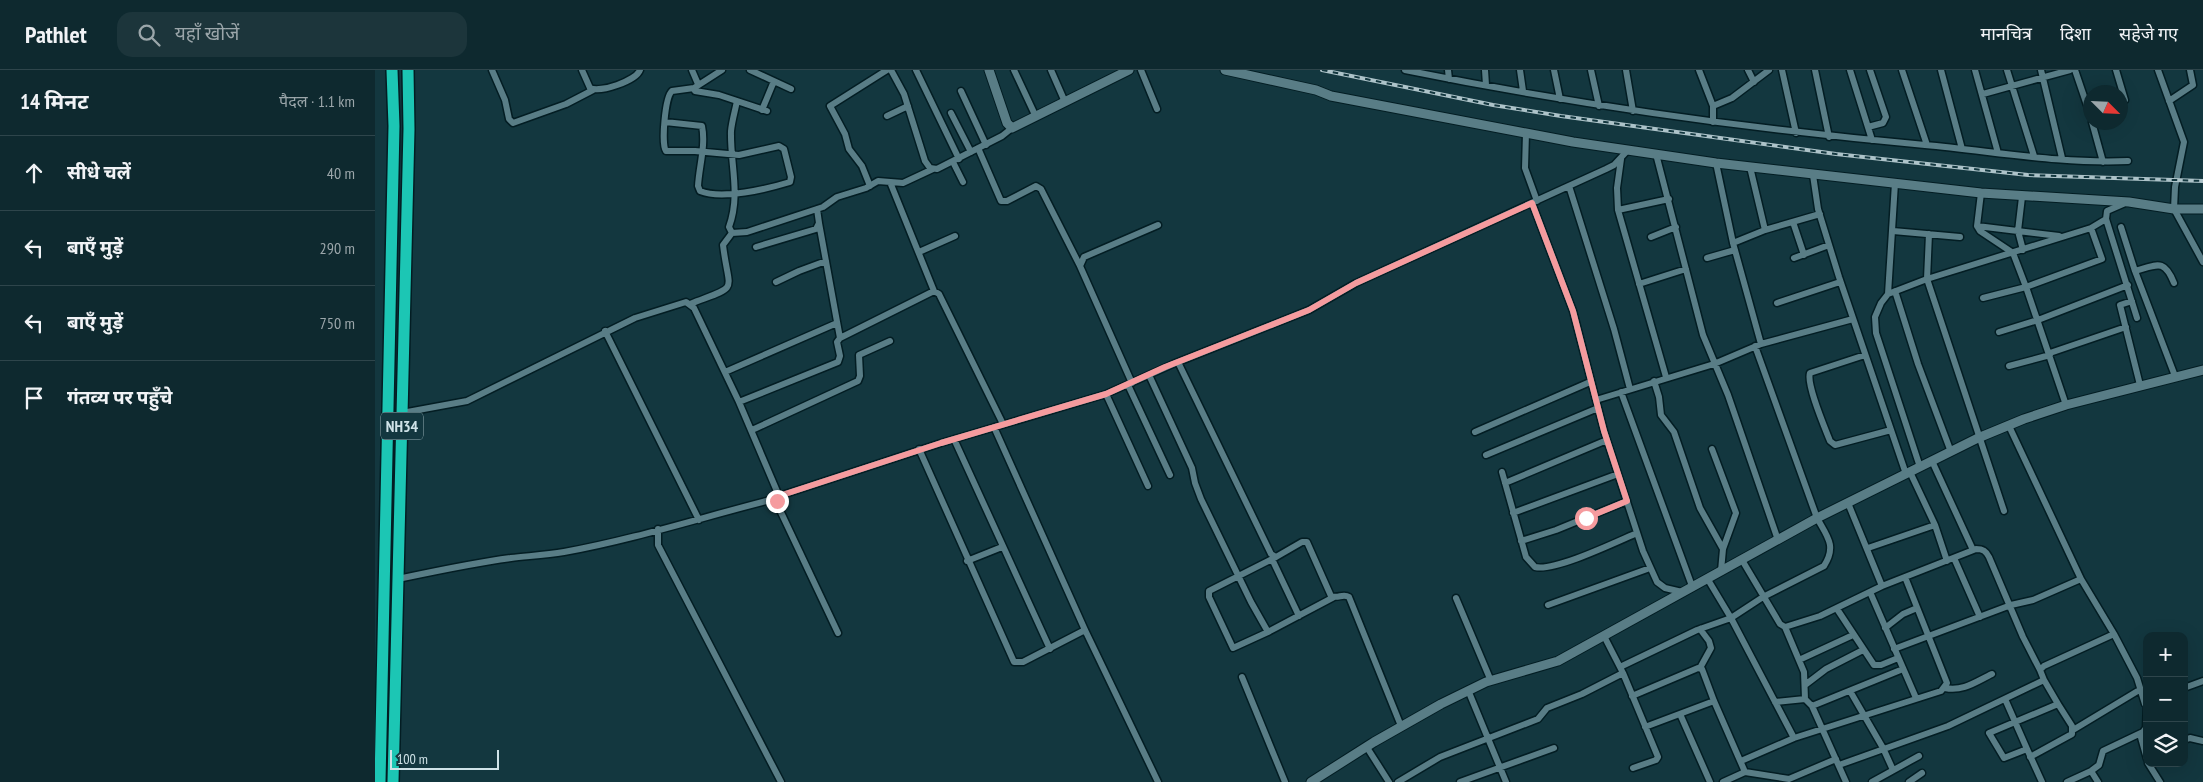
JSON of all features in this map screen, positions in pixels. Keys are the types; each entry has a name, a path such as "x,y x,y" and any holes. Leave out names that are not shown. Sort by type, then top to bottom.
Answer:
{"highway":[{"name":"NH34","path":"380,782 379,587 394,126 392,70"},
{"name":"NH34","path":"393,782 409,130 408,70"}],"street":[{"path":"492,70 505,100 509,120 513,123 566,104 593,90 601,90 634,78 640,70"},
{"path":"582,70 588,85 593,90"},
{"path":"693,70 695,91 719,94 764,110 774,81"},
{"path":"665,122 702,126 701,152 698,186 699,191 705,193 736,193 788,183 791,178 785,152 781,146 740,155 733,155 701,152 665,150 665,122 669,93 674,90 696,86 722,70"},
{"path":"750,70 791,89"},
{"path":"871,186 863,169 849,149 845,134 829,106 887,70"},
{"path":"891,70 904,94 925,161 933,169"},
{"path":"916,70 956,160 963,182"},
{"path":"989,70 1007,123 1012,128"},
{"path":"1014,70 1036,117"},
{"path":"1051,70 1065,102"},
{"path":"402,413 467,402 605,331 652,311 680,303 691,304 723,292 729,286 730,278 723,245 732,233 747,232 817,209 845,193 871,186 881,181 903,183 933,169 937,170 986,145 1012,128 1129,70"},
{"path":"1141,70 1157,109"},
{"path":"1225,70 1316,90 1331,96 1526,133 1716,164 2022,197 2129,202 2174,209 2203,209"},
{"path":"1405,70 1599,106 1796,133 2103,162 2128,161"},
{"path":"1448,70 1449,79"},
{"path":"1485,70 1486,85"},
{"path":"1520,70 1523,91"},
{"path":"1554,70 1560,99"},
{"path":"1591,70 1599,106"},
{"path":"1626,70 1633,111"},
{"path":"1699,70 1713,106 1713,122"},
{"path":"1748,70 1754,82"},
{"path":"1713,106 1728,101 1769,70"},
{"path":"1782,70 1796,133"},
{"path":"1815,70 1829,136"},
{"path":"1850,70 1872,140"},
{"path":"1868,127 1883,123 1886,117 1870,70"},
{"path":"1902,70 1927,145"},
{"path":"1941,70 1962,149"},
{"path":"1975,70 1998,153"},
{"path":"2007,70 2034,156"},
{"path":"2041,70 2061,158"},
{"path":"1983,94 2070,70"},
{"path":"2075,70 2083,94"},
{"path":"2116,70 2120,85"},
{"path":"2158,70 2184,142 2177,175 2174,209 2199,247 2203,262"},
{"path":"2169,101 2193,85 2190,70"},
{"path":"961,91 986,145"},
{"path":"732,233 729,227 736,193 731,132 737,101"},
{"path":"887,116 908,106"},
{"path":"951,113 971,152"},
{"path":"2094,130 2103,162"},
{"path":"1526,133 1524,160 1527,176 1573,311 1590,382 1637,533 1654,578 1661,586 1682,592"},
{"path":"978,148 1001,201 1007,201 1036,186 1041,188 1080,266 1170,475"},
{"path":"398,579 477,563 562,552 699,520 779,497 919,449 1106,394 1178,362 1309,310 1356,283 1614,165 1628,150"},
{"path":"1656,154 1703,335 1729,396 1778,540"},
{"path":"1621,159 1617,188 1618,210 1666,378"},
{"path":"1398,782 1440,757 1537,719 1547,708 1567,701 1621,670 1700,629 1731,618 1763,597 1824,566 1830,557 1831,547 1817,518 1758,345 1716,164"},
{"path":"1750,167 1765,230"},
{"path":"1813,175 1820,214 1829,245 1891,430 1908,473 1935,525 1947,561"},
{"path":"891,182 934,291 939,294 1003,424"},
{"path":"1888,294 1895,183"},
{"path":"1569,186 1614,329 1629,389"},
{"path":"1981,193 1977,226 1980,231 2013,253 2027,286 2066,405"},
{"path":"2022,197 2018,231 2023,250"},
{"path":"1618,210 1669,199"},
{"path":"2129,202 2107,211 2106,219 2128,284 2137,318"},
{"path":"817,209 840,338"},
{"path":"1707,258 1765,230 1820,214"},
{"path":"1920,467 1876,333 1875,317 1881,303 1888,294 1895,291 2091,228 2106,219"},
{"path":"1793,222 1803,255"},
{"path":"756,247 816,229 819,223"},
{"path":"1080,266 1084,257 1158,225"},
{"path":"1977,226 2062,237"},
{"path":"1651,237 1676,227"},
{"path":"2121,227 2135,272 2175,376"},
{"path":"1983,298 2027,286 2101,259 2091,228"},
{"path":"1893,231 1960,237"},
{"path":"1929,234 1927,280 1978,438 2004,511"},
{"path":"919,252 955,236"},
{"path":"1793,258 1829,245"},
{"path":"776,282 799,270 826,261"},
{"path":"2135,272 2163,265 2174,283"},
{"path":"1639,284 1686,270"},
{"path":"1777,303 1841,282"},
{"path":"1999,332 2038,320 2128,284"},
{"path":"739,402 838,362 840,356 837,342 840,338 934,291"},
{"path":"1895,291 1951,452"},
{"path":"2132,301 2120,305 2140,385"},
{"path":"691,304 752,430 779,497 778,506 838,633"},
{"path":"1596,400 1714,364 1758,345 1853,319"},
{"path":"725,372 837,323"},
{"path":"2009,366 2050,354 2125,327"},
{"path":"605,331 699,520"},
{"path":"752,430 858,382 861,376 859,355 890,341"},
{"path":"1865,355 1811,372 1809,378 1811,386 1828,435 1835,445 1891,430"},
{"path":"1178,362 1274,558 1299,616"},
{"path":"1311,782 1366,746 1468,690 1491,681 1544,666 1604,636 1817,518 1978,438 2066,405 2203,370"},
{"path":"1149,375 1192,468 1201,499 1238,576 1268,632"},
{"path":"1654,381 1661,415 1676,438 1704,517 1723,549"},
{"path":"1475,432 1590,382"},
{"path":"1621,392 1692,586"},
{"path":"1106,394 1148,486"},
{"path":"1486,455 1598,408"},
{"path":"2009,426 2081,579 2114,634 2137,678 2143,695"},
{"path":"995,427 1085,630 1158,782"},
{"path":"954,439 1050,649"},
{"path":"1505,483 1607,440"},
{"path":"919,449 967,561 1014,662 1023,662 1085,630"},
{"path":"1712,449 1736,513 1723,549 1721,571"},
{"path":"1932,461 1973,550"},
{"path":"1502,472 1521,541 1531,565 1545,568 1559,564 1637,533"},
{"path":"1513,513 1618,474"},
{"path":"1521,541 1556,530 1627,501"},
{"path":"1848,502 1882,586"},
{"path":"1868,548 1935,525"},
{"path":"658,529 658,544 781,782"},
{"path":"1334,597 1330,594 1307,542 1302,542 1211,589 1209,594 1231,646 1234,648 1334,597 1345,595 1351,600 1383,685 1401,726"},
{"path":"967,561 1002,547"},
{"path":"1785,627 1837,609 1905,576 1973,550 1981,549 1986,551 2011,605 2023,637 2044,680 2073,730"},
{"path":"1954,558 1980,617"},
{"path":"1742,560 1780,624 1785,627 1804,672 1805,699 1812,706 1846,782"},
{"path":"1548,605 1650,568"},
{"path":"1905,576 1947,683 1945,688"},
{"path":"1707,578 1731,618 1794,738"},
{"path":"1894,649 2011,605 2033,600 2081,579"},
{"path":"1870,592 1916,698"},
{"path":"1456,598 1491,681"},
{"path":"1885,628 1903,614 1917,608"},
{"path":"1837,609 1874,665 1881,665 1898,658"},
{"path":"1632,696 1700,668 1711,648 1709,641 1700,629"},
{"path":"2040,670 2044,666 2114,634"},
{"path":"1799,660 1853,635"},
{"path":"1604,636 1621,670 1657,759 1633,768"},
{"path":"1805,685 1826,669 1863,650"},
{"path":"1700,668 1705,673 1714,701 1745,772"},
{"path":"1812,706 1903,669"},
{"path":"1741,761 1822,728 1864,717 1945,688 1957,689 1965,687 1992,674"},
{"path":"1242,677 1285,782"},
{"path":"1723,782 1745,772 1789,779 1948,726 2044,680"},
{"path":"2188,686 2203,680"},
{"path":"2030,757 2059,742 2072,734 2073,730 2141,689"},
{"path":"1468,690 1506,782"},
{"path":"1851,691 1893,770"},
{"path":"1775,702 1805,699"},
{"path":"2005,699 2042,782"},
{"path":"1645,727 1714,701"},
{"path":"2027,750 2004,758 1989,732 2058,704"},
{"path":"1680,714 1710,782"},
{"path":"2067,782 2091,771 2101,761 2103,751 2140,734 2146,728 2146,722"},
{"path":"2140,734 2143,745"},
{"path":"2188,739 2203,742"},
{"path":"1366,746 1389,782"},
{"path":"1460,782 1554,748"},
{"path":"1873,782 1919,756"},
{"path":"2151,767 2160,782"},
{"path":"2091,771 2098,782"},
{"path":"1909,782 1922,774"}],"railway":[{"path":"1322,70 1493,105 1836,154 2028,175 2203,181"}],"route":[{"path":"777,501 779,496 874,464 1106,394 1165,367 1309,310 1356,283 1532,203 1573,311 1585,354 1590,382 1627,501 1586,518"}]}
